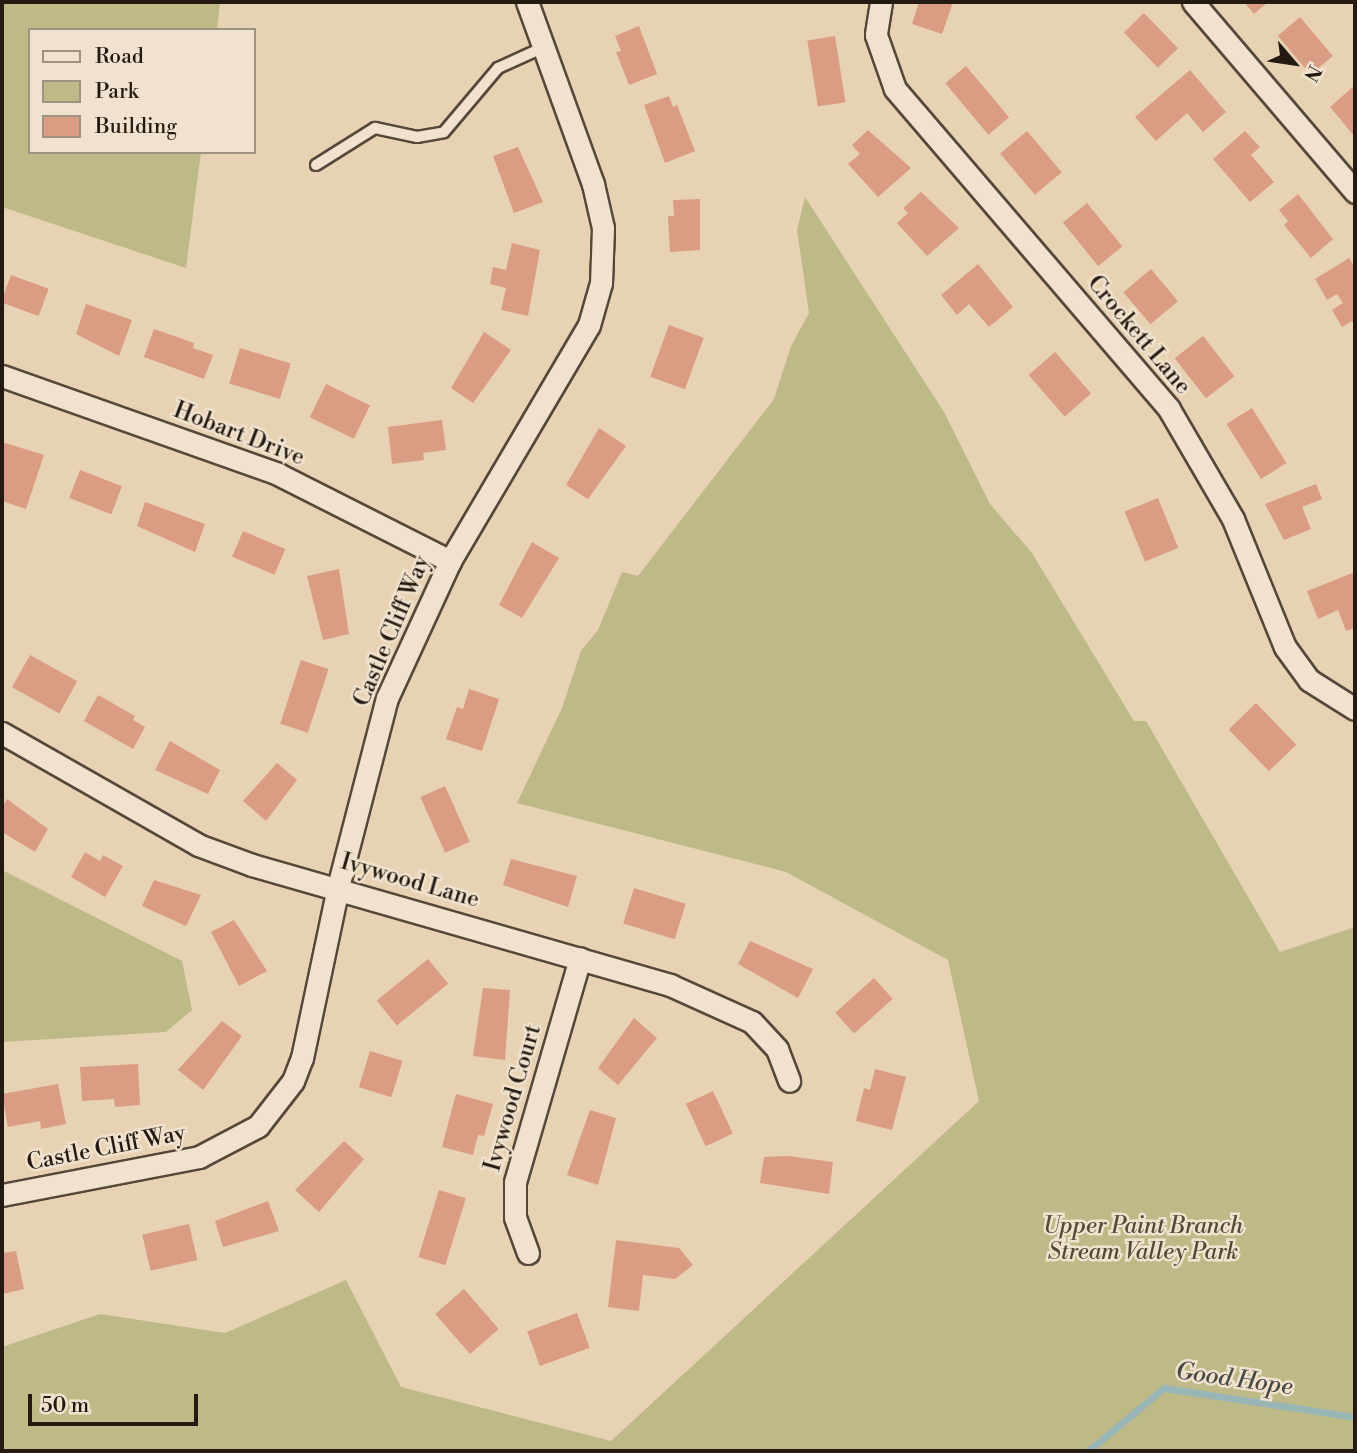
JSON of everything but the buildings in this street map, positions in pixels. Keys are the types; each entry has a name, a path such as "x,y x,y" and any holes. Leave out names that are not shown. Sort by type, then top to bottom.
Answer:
{"street":[{"name":"Castle Cliff Way","path":"2,1195 200,1157 258,1126 293,1081 302,1058 338,887 387,698 450,561 559,382 589,325 601,283 603,228 593,184 527,2"},
{"name":"Crockett Lane","path":"881,2 876,35 895,89 1169,409 1233,519 1285,647 1309,680 1355,709"},
{"path":"1194,2 1355,192"},
{"name":"Hobart Drive","path":"2,376 278,474 450,561"},
{"name":"Ivywood Lane","path":"2,733 198,845 670,985 752,1023 777,1049 789,1081"},
{"name":"Ivywood Court","path":"528,1253 515,1217 515,1182 580,958"}],"lane":[{"path":"316,165 375,128 418,137 444,132 498,68 542,48"}],"green space":[{"path":"2,2 220,2 217,28 28,28 28,154 201,154 186,268 2,207"},
{"name":"Upper Paint Branch Stream Valley Park","path":"805,197 944,412 990,504 1032,553 1134,721 1146,721 1280,952 1355,927 1355,1451 2,1451 2,1347 100,1314 225,1333 346,1280 401,1387 611,1441 979,1101 948,960 786,872 517,803 562,708 581,651 598,630 622,572 638,576 774,399 791,346 809,313 797,230"},
{"path":"2,870 182,961 192,1010 166,1032 2,1042"}],"waterway":[{"name":"Good Hope","path":"1088,1451 1164,1388 1355,1417"}]}
